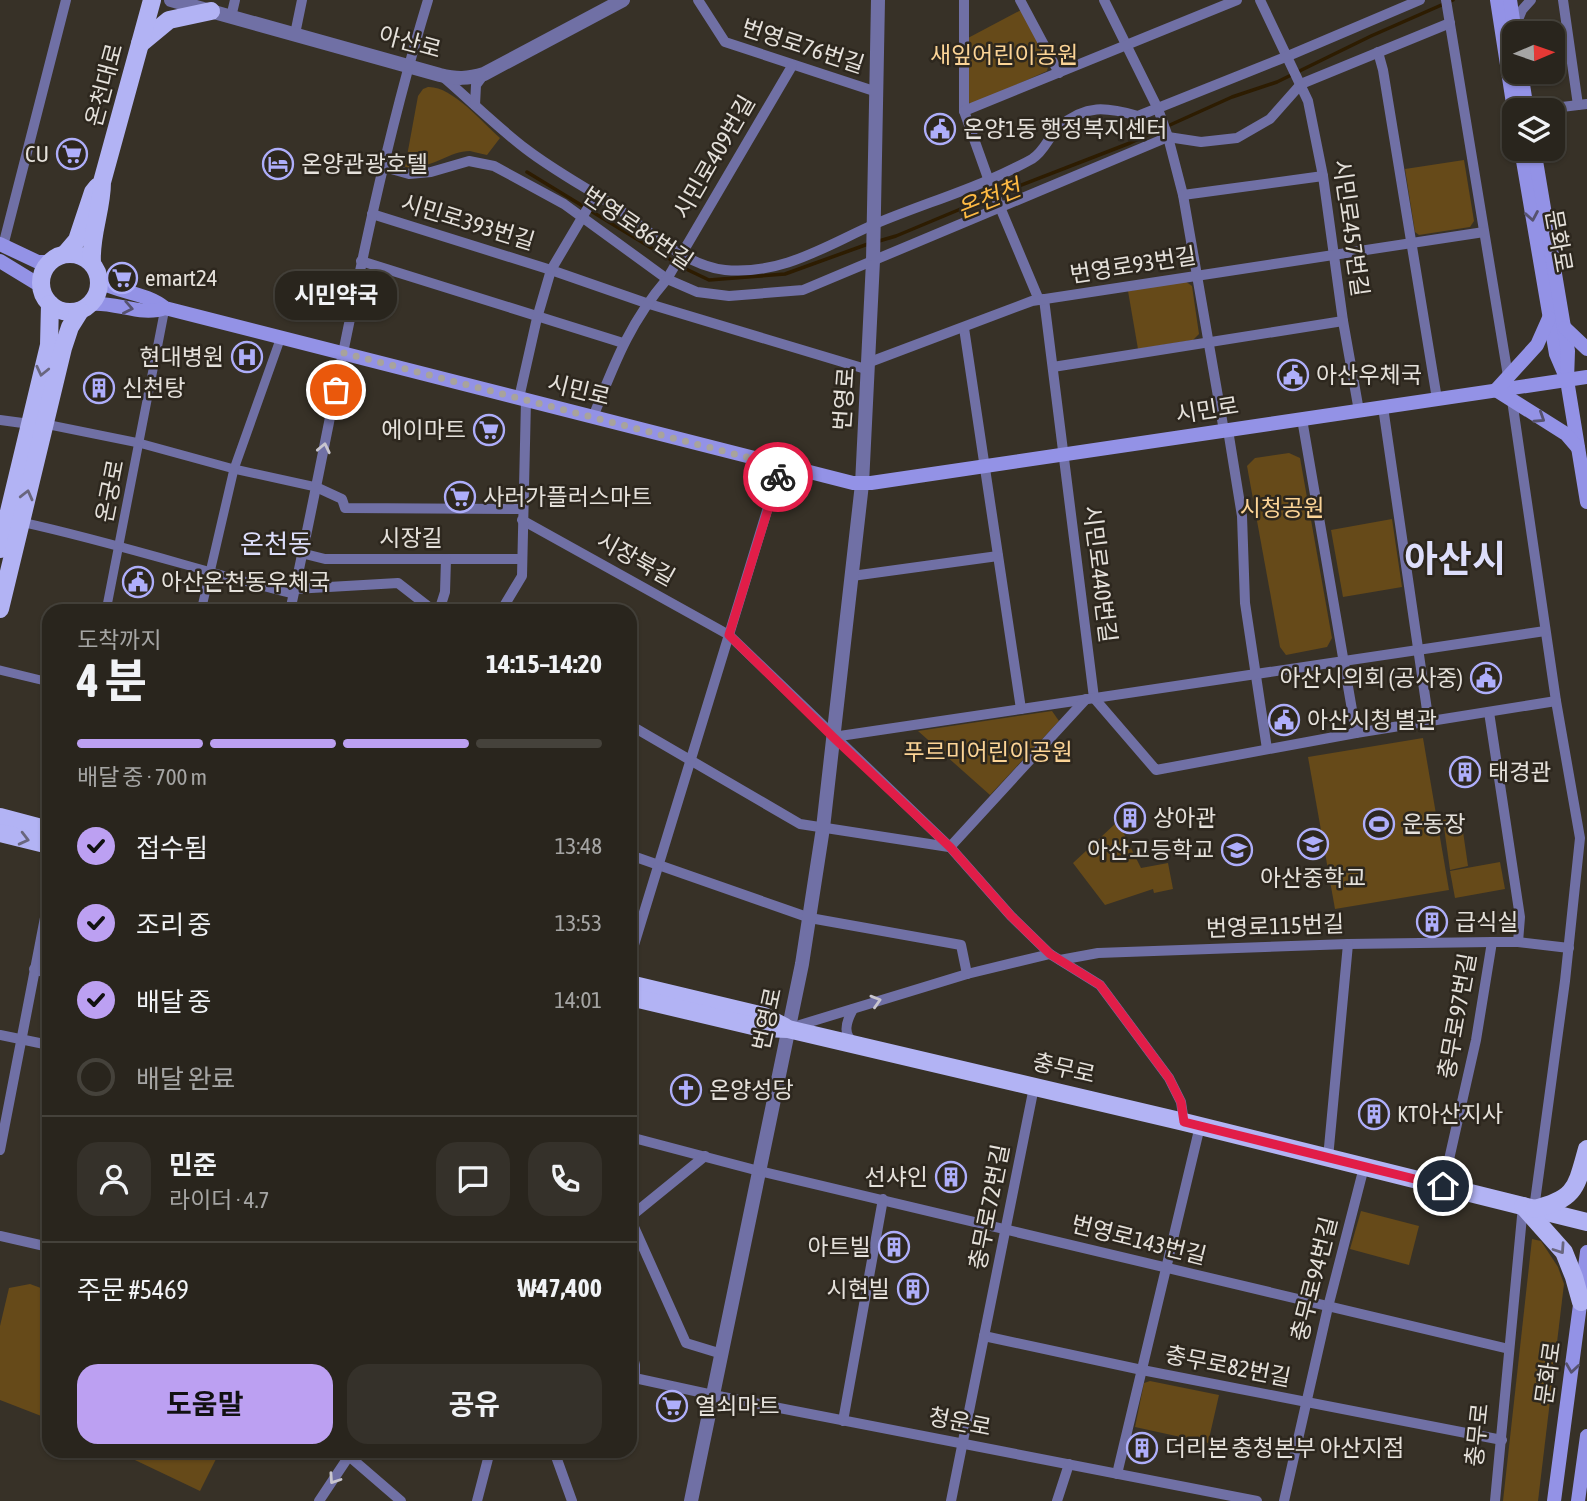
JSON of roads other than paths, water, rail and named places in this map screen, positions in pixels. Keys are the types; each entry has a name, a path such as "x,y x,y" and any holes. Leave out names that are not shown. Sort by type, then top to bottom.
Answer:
{"main road":[{"name":"온천대로","path":"92,263 91,246 102,199 102,182 152,0"},
{"path":"1502,1 1511,21"},
{"path":"1502,1 1513,98"},
{"path":"140,44 169,20 211,11"},
{"name":"문화로","path":"1523,161 1549,318 1556,354 1567,380 1587,502"},
{"name":"문화로","path":"1536,161 1569,351 1567,380"},
{"name":"온천대로","path":"57,258 77,240 93,192 102,182"},
{"path":"0,549 37,424 70,327 99,291 100,282 92,263 79,254 38,262 1,256"},
{"path":"1,256 41,286 50,304 49,345 37,424"},
{"path":"41,286 42,273 57,258"},
{"name":"시민로","path":"100,282 114,290 156,300 165,308 781,466 862,484 1587,377"},
{"name":"시민로","path":"85,308 102,303 153,312 165,308"},
{"path":"50,304 61,311 85,308"},
{"path":"1549,318 1537,345 1496,390 1566,434 1580,450 1587,430"},
{"path":"1564,328 1587,349"},
{"path":"0,609 9,520"},
{"path":"0,817 42,828"},
{"path":"0,833 42,843"},
{"name":"충무로","path":"637,986 764,1016 788,1028 860,1046 1192,1124 1587,1222"},
{"name":"충무로","path":"637,999 761,1028 788,1028"},
{"path":"1529,1208 1553,1205 1567,1197 1578,1181 1587,1149"},
{"path":"1529,1208 1564,1252 1581,1302"},
{"name":"문화로","path":"1554,1501 1587,1252"},
{"path":"1578,1501 1587,1436"}],"street":[{"path":"1,256 66,0"},
{"name":"아산로","path":"172,0 456,79 470,79 484,74 623,0"},
{"path":"231,17 235,0"},
{"path":"295,34 302,0"},
{"name":"시민로393번길","path":"344,353 372,214 408,66 428,0"},
{"name":"번영로76번길","path":"698,0 725,42 877,92"},
{"name":"시민로440번길","path":"964,0 964,111 1000,207 1042,300 1064,455 1090,699"},
{"path":"1020,0 1059,73"},
{"path":"1104,0 1158,109 1183,195 1208,344 1242,516 1245,603 1267,749"},
{"path":"964,111 1237,0"},
{"name":"시민로457번길","path":"1260,0 1308,101 1323,176 1343,321 1359,411"},
{"path":"440,75 526,149 682,254 704,265 725,270 769,267 811,256 874,225 989,180 1041,154 1058,128 1090,108 1116,110 1138,116 1288,57 1420,0"},
{"path":"1446,0 1508,376"},
{"path":"1518,21 1522,10 1531,0"},
{"path":"1563,0 1582,105"},
{"name":"번영로","path":"691,1501 810,918 823,828 862,484 869,366 881,1"},
{"path":"1168,137 1201,142 1237,138 1270,119 1301,84 1450,23"},
{"path":"1378,52 1437,399"},
{"name":"시민로409번길","path":"593,417 623,343 646,303 667,279 792,66"},
{"path":"475,105 476,85 484,74"},
{"name":"번영로86번길","path":"384,167 409,174 421,174 457,163 481,162 495,166 564,204 667,279 697,292 729,296 803,290 1168,137"},
{"path":"1183,195 1323,176"},
{"path":"505,604 522,576 522,399 537,318 551,270 596,194"},
{"name":"시민로393번길","path":"372,214 646,303"},
{"name":"번영로93번길","path":"869,366 1042,300 1484,232"},
{"path":"361,261 623,343"},
{"path":"646,303 869,366"},
{"name":"온궁로","path":"107,604 165,308"},
{"path":"1053,367 1343,321"},
{"path":"964,328 1021,709"},
{"path":"203,604 234,469 282,337"},
{"path":"291,604 344,353"},
{"path":"1512,400 1545,631 1580,838 1569,948 1529,1208"},
{"path":"1383,407 1427,710"},
{"path":"1302,419 1356,733"},
{"path":"0,420 139,443"},
{"name":"온궁로","path":"139,443 234,469 316,487"},
{"path":"637,935 781,466"},
{"name":"시장길","path":"316,487 342,499 345,508 523,514"},
{"name":"시장북길","path":"523,514 729,635 833,737"},
{"path":"9,520 118,546"},
{"name":"온궁로","path":"118,546 210,573 294,591"},
{"name":"시장길","path":"301,553 325,559 522,559"},
{"path":"852,576 998,556"},
{"path":"439,604 445,592 446,559"},
{"path":"294,591 398,583 426,604"},
{"path":"833,737 1545,631"},
{"path":"0,670 42,680"},
{"path":"1090,699 1156,770 1356,733 1556,701"},
{"path":"950,847 1090,699"},
{"path":"1489,712 1520,917 1518,942"},
{"path":"637,729 800,824 950,847"},
{"path":"833,737 950,847 1011,916 1050,954 1100,985 1169,1078 1192,1124"},
{"path":"637,857 810,918 961,945 967,974"},
{"path":"0,1150 42,931"},
{"name":"충무로97번길","path":"1443,1186 1476,1040 1492,942 1569,948"},
{"name":"번영로115번길","path":"1060,960 1098,953 1492,942"},
{"path":"1328,1158 1348,944"},
{"path":"788,1028 967,974 1050,954"},
{"path":"34,969 42,972"},
{"path":"853,1009 846,1030 850,1040 860,1046"},
{"path":"0,1035 42,1044"},
{"name":"충무로72번길","path":"951,1501 1034,1087"},
{"name":"충무로82번길","path":"1117,1474 1166,1269 1192,1124"},
{"path":"637,1139 759,1171"},
{"path":"637,1211 705,1156"},
{"name":"충무로94번길","path":"1284,1501 1328,1307 1364,1167"},
{"name":"번영로143번길","path":"759,1171 1509,1349"},
{"path":"843,1421 883,1199"},
{"name":"충무로","path":"1495,1501 1509,1349 1529,1208"},
{"path":"637,1233 686,1343 722,1354"},
{"path":"0,1236 42,1245"},
{"path":"984,1336 1142,1370"},
{"name":"충무로82번길","path":"1142,1370 1307,1402"},
{"name":"청운로","path":"637,1378 843,1421 1257,1501"},
{"path":"1307,1402 1502,1440"},
{"path":"319,1501 345,1458"},
{"path":"354,1458 401,1501"},
{"path":"477,1501 488,1458"},
{"path":"557,1458 572,1501"},
{"path":"1058,1501 1069,1464"}],"waterway":[{"name":"온천천","path":"879,241 1130,143 1232,97 1277,82 1453,0"},
{"name":"온천천","path":"527,172 686,269 709,280 785,274 868,244"}],"place":[{"name":"온양1동 행정복지센터","path":"940,129"},
{"name":"CU","path":"72,154"},
{"name":"온양관광호텔","path":"278,164"},
{"name":"emart24","path":"122,278"},
{"name":"현대병원","path":"247,357"},
{"name":"아산우체국","path":"1293,375"},
{"name":"신천탕","path":"99,388"},
{"name":"시민약국","path":"336,390"},
{"name":"에이마트","path":"489,430"},
{"name":"사러가플러스마트","path":"460,497"},
{"name":"아산온천동우체국","path":"138,582"},
{"name":"아산시의회 (공사중)","path":"1486,678"},
{"name":"아산시청 별관","path":"1284,720"},
{"name":"태경관","path":"1465,772"},
{"name":"상아관","path":"1130,818"},
{"name":"운동장","path":"1379,824"},
{"name":"아산중학교","path":"1313,844"},
{"name":"아산고등학교","path":"1237,850"},
{"name":"급식실","path":"1432,922"},
{"name":"온양성당","path":"686,1090"},
{"name":"KT아산지사","path":"1374,1114"},
{"name":"선샤인","path":"951,1177"},
{"name":"아트빌","path":"894,1247"},
{"name":"시현빌","path":"913,1289"},
{"name":"열쇠마트","path":"672,1406"},
{"name":"더리본 충청본부 아산지점","path":"1142,1448"}],"district":[{"name":"온천동","path":"276,544"},
{"name":"아산시","path":"1455,559"}],"park label":[{"name":"새잎어린이공원","path":"1004,55"},
{"name":"시청공원","path":"1282,508"},
{"name":"푸르미어린이공원","path":"988,752"}]}
